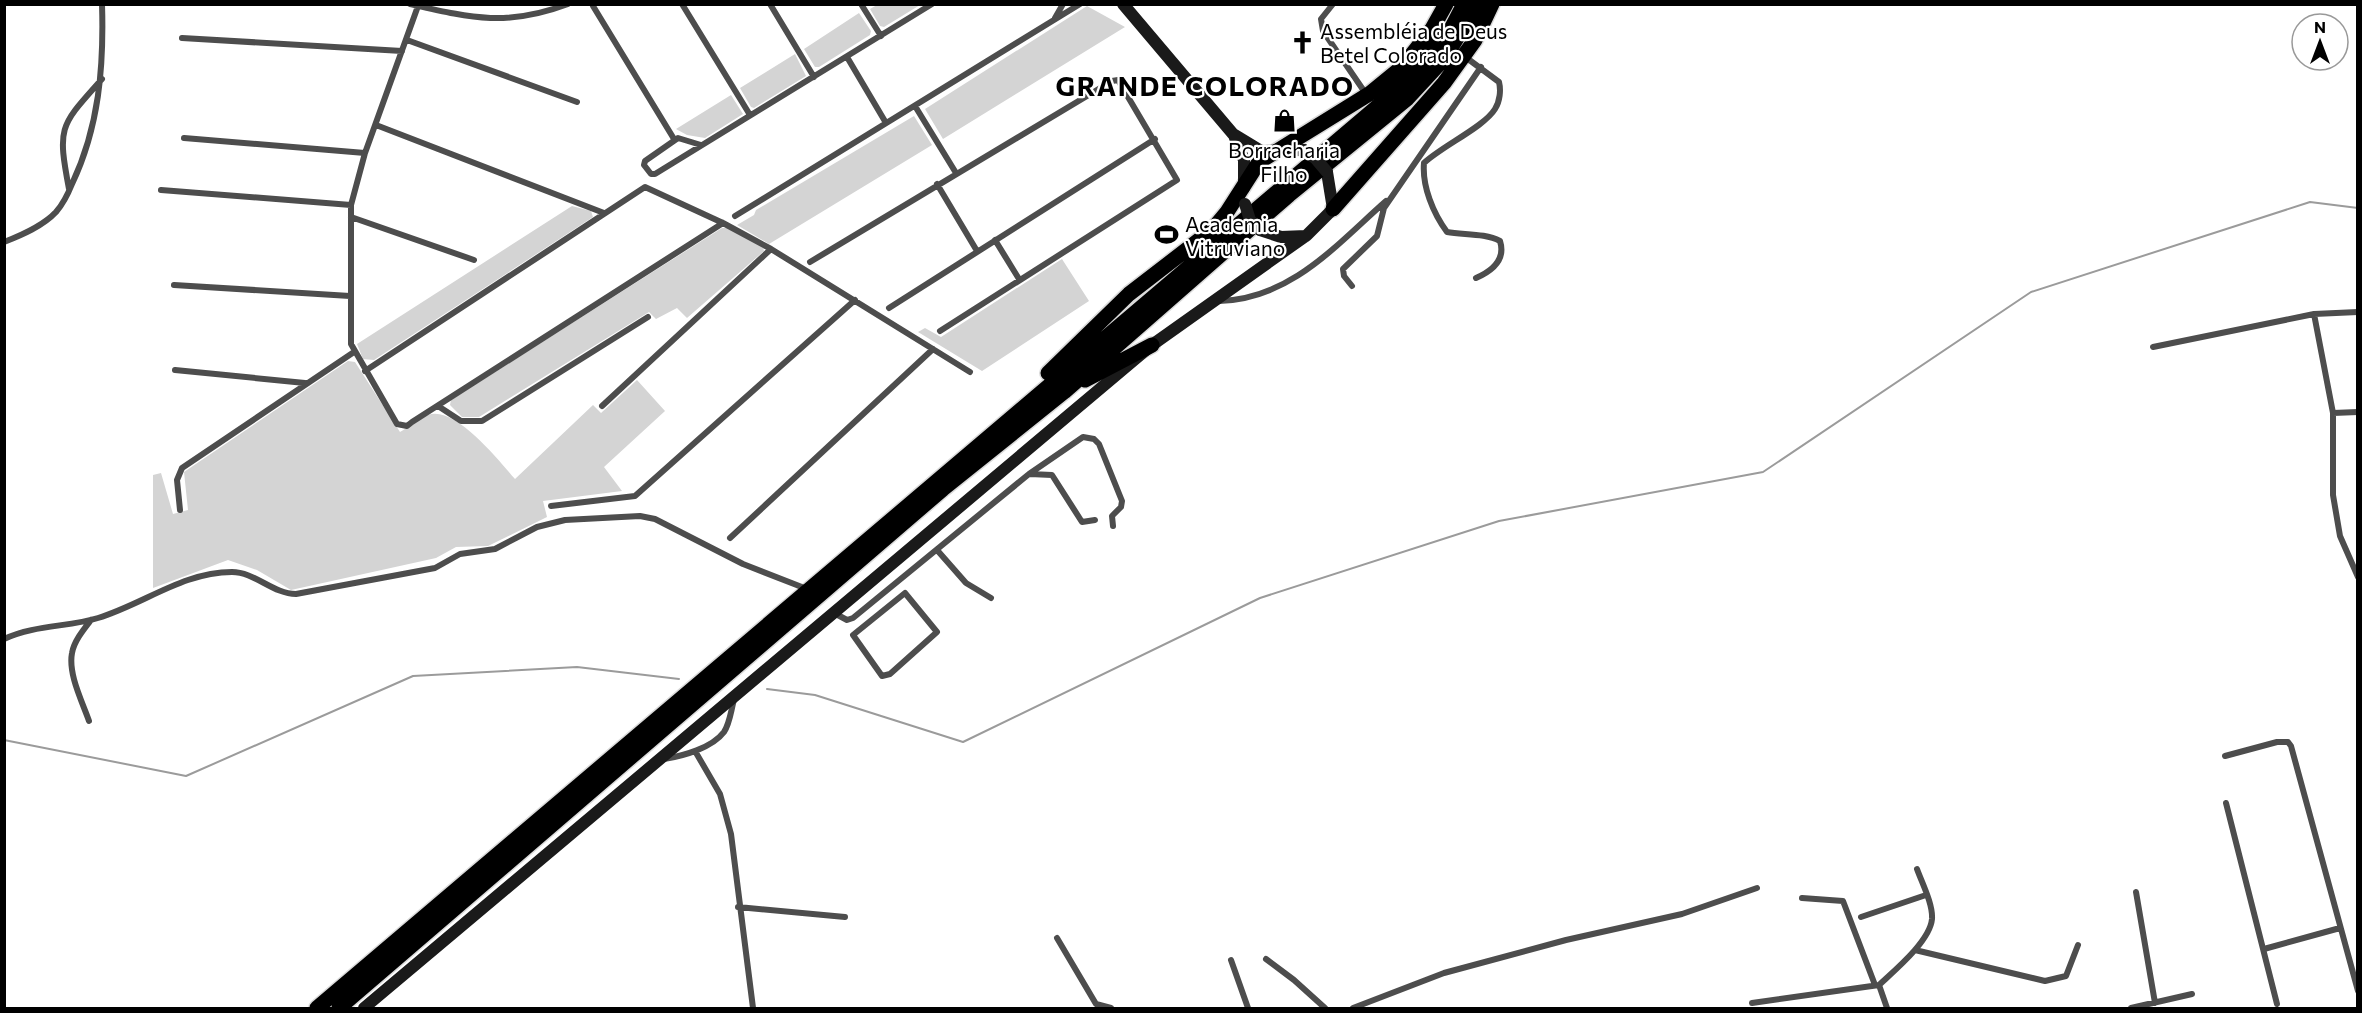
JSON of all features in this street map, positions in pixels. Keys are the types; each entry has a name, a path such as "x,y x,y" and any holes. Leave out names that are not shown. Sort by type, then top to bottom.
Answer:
{"main road":[{"path":"970,450 1129,294 1212,230 1227,212 1259,162 1366,95 1402,67 1432,29 1446,4"},
{"path":"316,1008 970,450 1411,78 1452,27 1464,4"},
{"path":"339,1008 943,489 1064,392 1289,195 1407,99 1444,59 1478,4"},
{"path":"1332,209 1444,82 1475,40 1492,4"},
{"path":"1064,392 1152,345"}],"street":[{"path":"4,242 24,234 54,214 69,191 89,140 102,78 102,4"},
{"path":"410,4 491,20 540,15 568,4"},
{"path":"682,4 750,116"},
{"path":"770,4 813,77"},
{"path":"861,4 881,36"},
{"path":"701,145 682,138 675,139 645,161 644,167 651,174 655,174 932,4"},
{"path":"1055,19 1063,4"},
{"path":"735,216 1080,4"},
{"path":"364,1008 1152,345 1307,236 1332,209 1327,172 1317,159 1304,150 1254,149 1233,134 1123,4"},
{"path":"1333,4 1321,19 1323,32 1366,95"},
{"path":"418,6 365,153 353,189 351,205 351,344 393,417 401,426 407,426 723,223"},
{"path":"593,6 675,139"},
{"path":"182,38 402,51"},
{"path":"407,40 576,102"},
{"path":"1464,55 1499,82 1501,90 1495,109 1436,152 1424,163 1424,173 1428,194 1447,232 1467,236 1491,236 1500,241 1500,259 1492,271 1476,278"},
{"path":"847,57 886,123"},
{"path":"1352,285 1344,276 1343,269 1377,236 1384,208 1481,67"},
{"path":"69,191 62,152 65,125 70,115 102,78"},
{"path":"810,262 937,184 1112,81 1118,80 1123,84 1176,174 1177,180 940,331"},
{"path":"915,106 956,173"},
{"path":"376,125 604,213"},
{"path":"1233,134 1244,160 1245,204 1250,220 1260,230 1281,237 1307,236"},
{"path":"184,138 365,153"},
{"path":"889,308 1155,139"},
{"path":"937,184 977,251"},
{"path":"365,370 645,187 723,223 771,249 970,372"},
{"path":"161,190 351,205"},
{"path":"1213,301 1237,300 1271,290 1302,274 1329,255 1392,196"},
{"path":"351,218 474,260"},
{"path":"995,240 1019,279"},
{"path":"602,406 771,249"},
{"path":"174,285 350,296"},
{"path":"551,506 634,496 855,300"},
{"path":"2153,347 2314,314 2358,312"},
{"path":"2314,314 2333,413 2333,495 2340,536 2358,577"},
{"path":"438,406 460,421 482,421 648,316"},
{"path":"730,538 933,349"},
{"path":"180,510 177,480 182,468 354,352"},
{"path":"175,370 306,383"},
{"path":"2333,413 2358,412"},
{"path":"834,613 847,620 869,605 1029,474 1083,436 1094,439 1099,444 1122,501 1121,507 1112,516 1113,525"},
{"path":"1029,474 1052,475 1082,522 1095,520"},
{"path":"4,639 28,631 91,620 206,574 238,572 286,593 296,594 435,568 460,554 495,549 546,524 565,520 640,516 655,519 743,564 807,589"},
{"path":"937,550 966,583 991,598"},
{"path":"905,593 937,629 935,636 885,677 879,675 853,638 855,631 876,614 905,593"},
{"path":"869,605 876,614"},
{"path":"89,721 74,676 72,658 75,645 91,620"},
{"path":"661,760 695,751 717,739 724,732 736,695"},
{"path":"2225,756 2277,742 2288,742 2291,746 2358,991"},
{"path":"695,751 713,780 726,812 736,870 738,907 753,1008"},
{"path":"2226,803 2277,1004"},
{"path":"1752,1003 1877,985 1915,950 1930,927 1932,918 1917,869"},
{"path":"1353,1008 1444,973 1566,940 1682,914 1757,888"},
{"path":"2136,892 2155,1003"},
{"path":"1860,917 1926,895"},
{"path":"1802,898 1831,898 1843,901 1887,1008"},
{"path":"738,907 845,917"},
{"path":"2264,950 2340,928"},
{"path":"1057,938 1096,1004 1111,1008"},
{"path":"1915,950 2045,981 2066,976 2078,945"},
{"path":"1266,959 1325,1008"},
{"path":"1231,960 1248,1008"},
{"path":"2130,1008 2192,994"}],"shaded area":[{"path":"877,5 920,5 884,27 880,26 870,9"},
{"path":"1087,6 1125,27 943,139 925,109"},
{"path":"859,13 871,31 870,35 819,67 815,67 804,49"},
{"path":"795,54 806,76 754,108 751,107 740,88"},
{"path":"731,95 743,114 705,138 687,135 676,129"},
{"path":"914,116 932,145 769,244 737,225 754,215 756,210"},
{"path":"572,206 591,211 593,217 374,360 363,359 357,344"},
{"path":"722,228 728,228 763,247 764,251 687,318 677,308 656,319 649,312 479,417 462,417 450,405 451,400"},
{"path":"1062,259 1089,301 982,371 918,332 925,328 941,337"},
{"path":"348,361 355,362 400,432 428,415 439,414 451,418 476,436 515,479 593,405 601,413 637,380 665,411 604,467 622,491 543,501 547,517 488,546 456,547 436,558 291,590 257,570 228,560 153,588 153,475 161,473 173,514 188,510 184,472"}],"waterway":[{"path":"767,689 815,695 963,742 1260,598 1499,521 1763,472 2031,292 2310,202 2358,208"},
{"path":"4,740 186,776 413,676 577,667 679,679"}],"place":[{"name":"Assembléia de Deus Betel Colorado","path":"1302,42"},
{"name":"Borracharia Filho","path":"1284,121"},
{"name":"Academia Vitruviano","path":"1167,235"}],"district":[{"name":"GRANDE COLORADO","path":"1205,85"}]}
